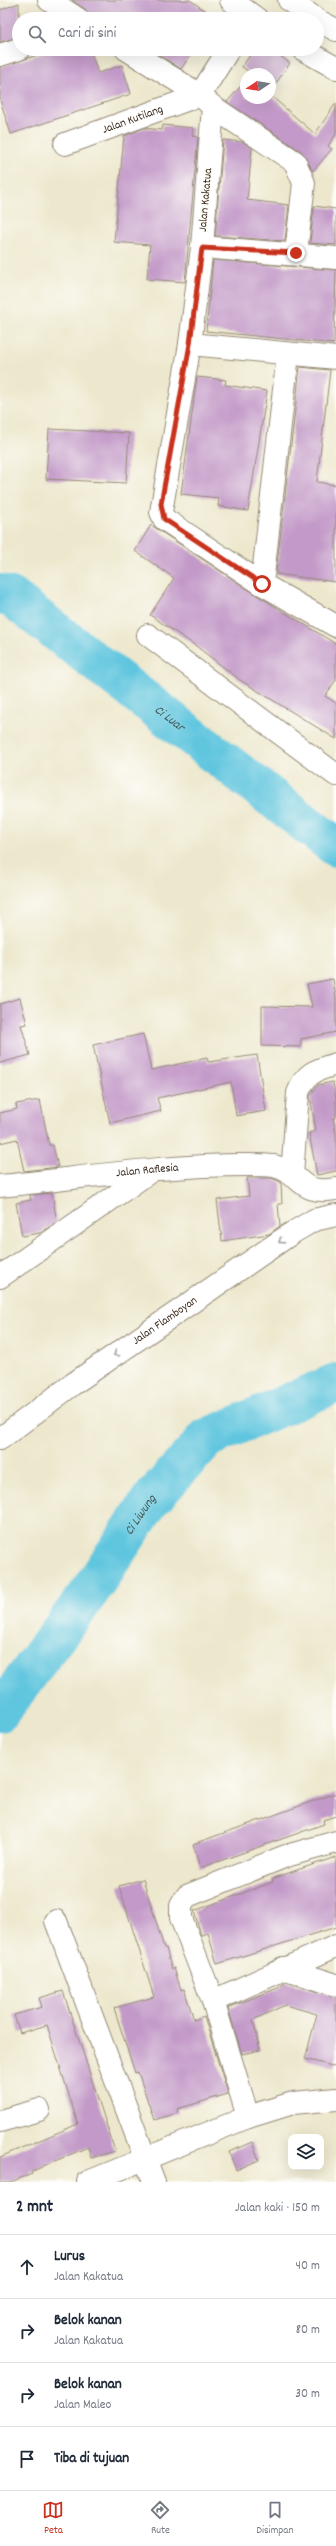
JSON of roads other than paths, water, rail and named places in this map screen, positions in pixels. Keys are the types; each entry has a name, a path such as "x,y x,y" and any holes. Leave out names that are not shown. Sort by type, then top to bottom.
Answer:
{"street":[{"path":"49,0 67,12"},
{"path":"231,0 245,12"},
{"path":"290,0 308,12"},
{"path":"0,55 12,51"},
{"path":"137,56 207,101 295,162 301,172 304,183 296,253"},
{"path":"207,101 226,56"},
{"path":"315,56 336,68"},
{"name":"Jalan Kutilang","path":"64,144 207,101"},
{"name":"Jalan Kakatua","path":"207,101 202,248 190,344 161,512 164,519 262,584 336,626"},
{"path":"202,248 296,253 336,258"},
{"path":"190,344 336,358"},
{"path":"262,584 288,354"},
{"path":"148,635 336,775"},
{"path":"314,1220 299,1182 298,1093 302,1081 317,1070 336,1064"},
{"name":"Jalan Raflesia","path":"0,1186 150,1171 246,1165 274,1166 299,1182"},
{"path":"0,1277 150,1171"},
{"path":"299,1182 315,1191 336,1189"},
{"name":"Jalan Flamboyan","path":"0,1439 73,1384 314,1220 336,1215"},
{"path":"248,2117 213,2001 181,1918 181,1906 187,1896 286,1856 336,1842"},
{"path":"56,1921 154,2182"},
{"path":"213,2001 283,1968 336,1946"},
{"path":"283,1968 336,1985"},
{"path":"88,2182 248,2117 293,2103 336,2099"},
{"path":"0,2121 39,2110"}],"waterway":[{"name":"Ci Luar","path":"0,594 11,597 336,847"},
{"name":"Ci Liwung","path":"0,1712 90,1591 150,1501 207,1438 336,1383"}]}
